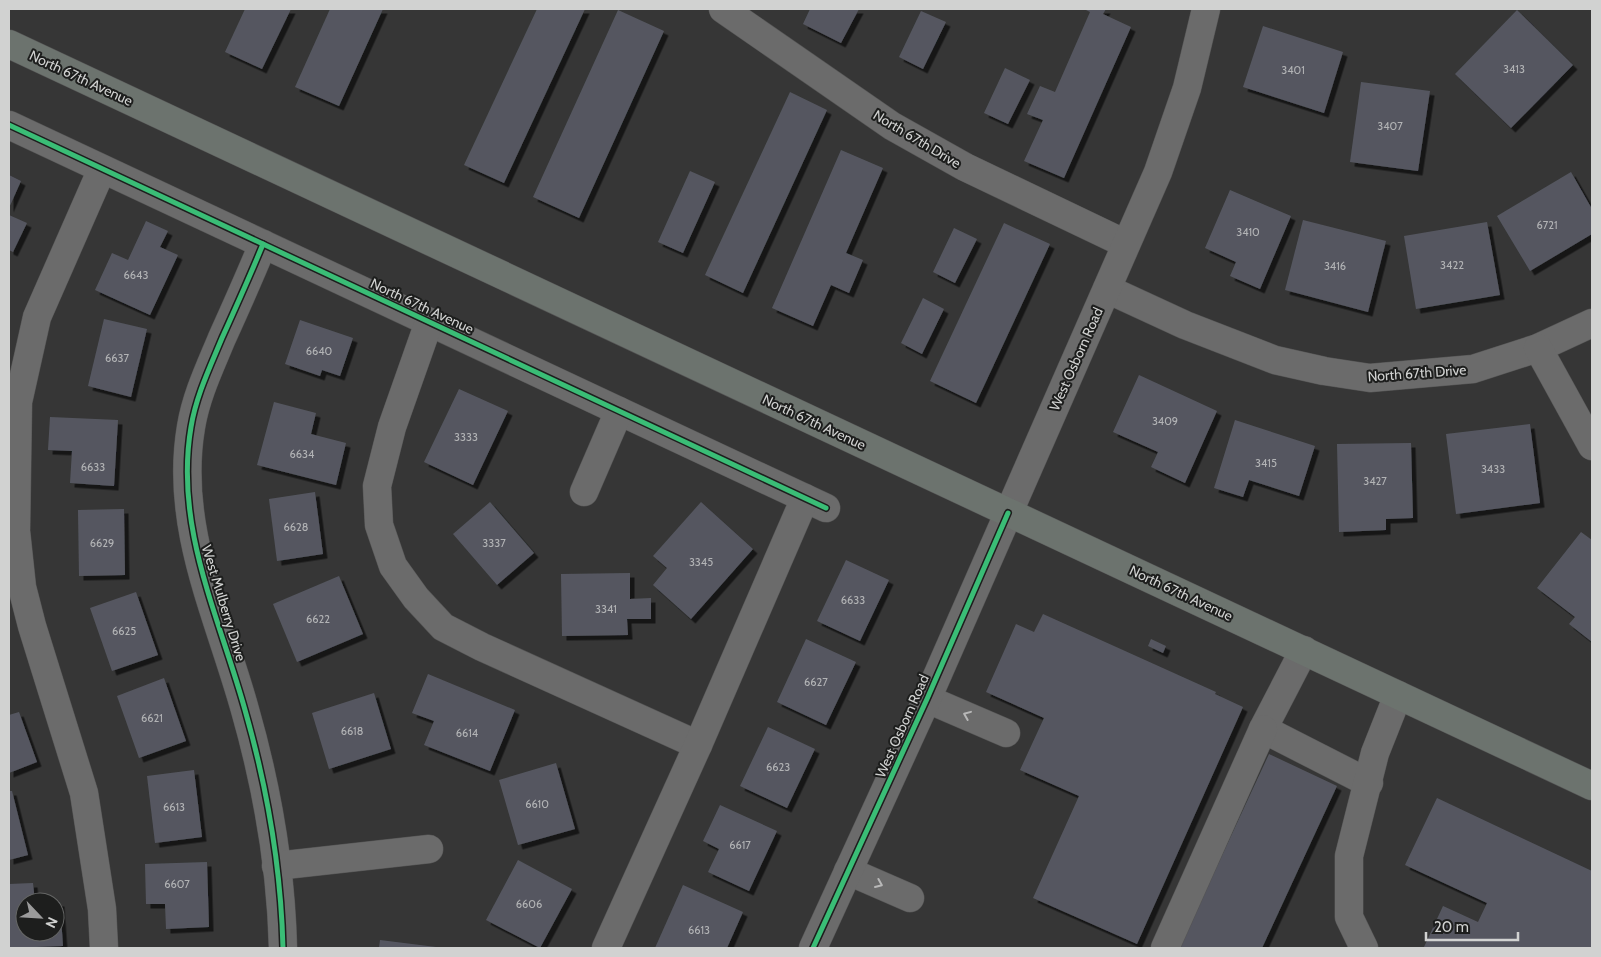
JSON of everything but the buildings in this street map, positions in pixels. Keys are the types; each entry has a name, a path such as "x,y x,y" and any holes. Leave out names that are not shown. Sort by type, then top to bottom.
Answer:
{"main road":[{"name":"North 67th Avenue","path":"9,44 1592,786"}],"street":[{"name":"North 67th Drive","path":"723,9 892,126 966,167 1126,244"},
{"name":"West Osborn Road","path":"819,946 848,871 927,698 1158,172 1187,88 1206,9"},
{"name":"North 67th Avenue","path":"9,125 815,503 698,745"},
{"path":"102,169 37,317 18,402 16,531 22,587 32,626 84,793 100,889 104,948"},
{"name":"West Mulberry Drive","path":"263,244 201,386 191,427 188,467 190,521 200,570 236,681 261,769 276,866 283,948"},
{"name":"North 67th Drive","path":"1106,289 1185,325 1275,360 1324,371 1370,378 1473,369 1538,348 1592,323"},
{"path":"429,322 392,427 377,486 379,525 392,566 416,598 443,627 482,647 698,745 606,948"},
{"path":"1538,348 1592,446"},
{"path":"584,492 619,411"},
{"path":"1165,948 1263,729 1304,650"},
{"path":"1364,948 1349,916 1349,856 1369,783 1375,752 1398,695"},
{"path":"927,698 1006,733"},
{"path":"1263,729 1369,783"},
{"path":"276,866 429,849"},
{"path":"848,871 910,898"}],"cycle path":[{"path":"9,125 826,508"},
{"path":"263,244 200,393 193,415 187,464 194,536 202,571 253,739 272,828 282,918 283,948"},
{"path":"813,948 927,699 1008,513"}]}
